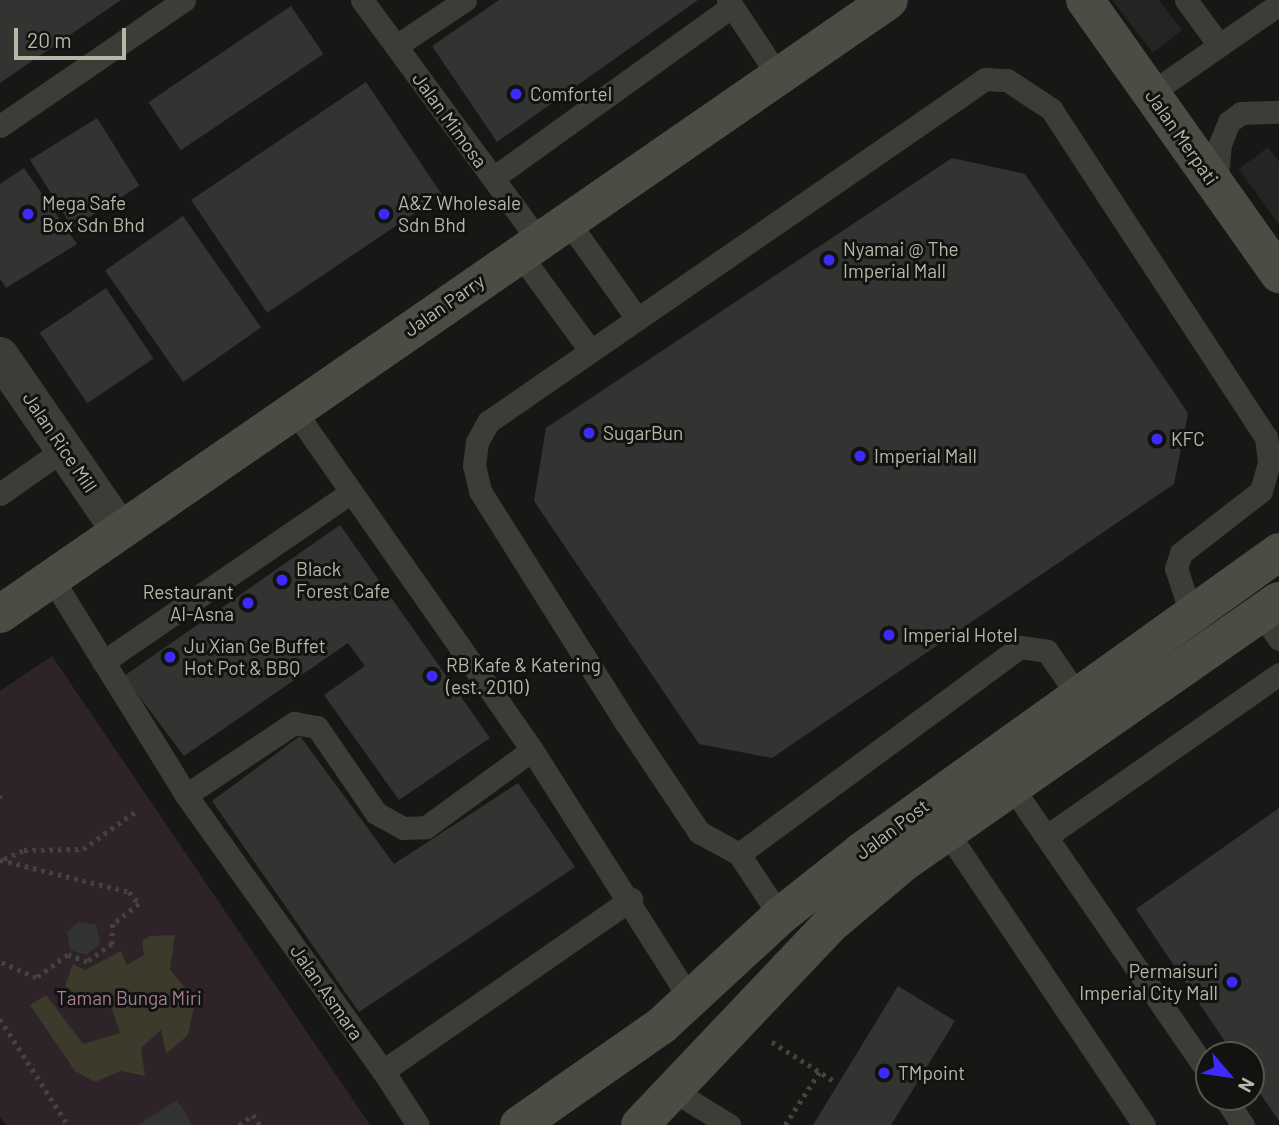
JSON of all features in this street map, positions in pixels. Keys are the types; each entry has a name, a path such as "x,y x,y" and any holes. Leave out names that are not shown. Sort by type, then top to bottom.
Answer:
{"street":[{"name":"Jalan Parry","path":"0,614 889,0"},
{"name":"Jalan Merpati","path":"1085,0 1279,274"},
{"name":"Jalan Rice Mill","path":"0,356 119,530"},
{"name":"Jalan Post","path":"519,1125 691,1000 780,916 1076,693 1279,552"},
{"name":"Jalan Post","path":"640,1125 832,923 947,832 1012,787 1273,618"}],"lane":[{"path":"0,126 184,0"},
{"name":"Jalan Mimosa","path":"362,0 493,178 541,238"},
{"path":"396,46 465,0"},
{"path":"1186,0 1219,46"},
{"path":"493,178 730,3 779,77"},
{"path":"1151,93 1279,4"},
{"path":"780,916 739,854 699,832 480,491 474,466 488,422 636,317 985,79 1007,80 1051,110 1266,437 1269,463 1261,491 1181,553 1176,568 1191,614"},
{"path":"1216,186 1220,144 1229,122 1241,113 1279,112"},
{"path":"541,238 636,317"},
{"path":"541,238 590,350"},
{"path":"294,410 532,750 631,899 691,1000"},
{"path":"0,494 64,449"},
{"path":"103,662 351,492"},
{"name":"Jalan Asmara","path":"51,577 186,795 383,1071 418,1125"},
{"path":"739,854 1020,648 1047,651 1076,693"},
{"path":"1047,836 1279,674"},
{"path":"186,795 294,723 317,727 376,813 403,828 426,827 532,750"},
{"path":"1012,787 1195,1053"},
{"path":"947,832 1144,1125"},
{"path":"383,1071 631,899"},
{"path":"674,1091 729,1125"}],"path":[{"path":"0,795 0,803"},
{"path":"1,860 24,850 83,849 136,811"},
{"path":"1,860 129,892 139,904 113,924 112,944 87,961 68,956 36,978 1,966"},
{"path":"0,1019 68,1125"},
{"path":"739,1021 834,1081"},
{"path":"785,1125 820,1071"},
{"path":"239,1125 253,1115 260,1125"}],"shaded area":[{"path":"1112,0 1159,0 1182,30 1153,53"},
{"path":"1268,147 1279,162 1279,225 1239,169"},
{"path":"175,935 170,969 195,1001 188,1035 166,1054 161,1030 141,1048 145,1076 121,1071 95,1082 75,1071 30,1005 46,995 83,1044 120,1033 107,994 81,999 65,986 73,964 85,970 121,951 127,965 144,955 142,941 150,936"}],"green space":[{"name":"Taman Bunga Miri","path":"52,656 370,1125 6,1125 0,1116 0,691"}],"building":[{"path":"0,0 121,0 0,83"},
{"name":"Comfortel","path":"499,0 698,0 497,142 432,46"},
{"path":"291,6 323,54 181,150 148,102"},
{"path":"366,82 442,195 267,313 191,200"},
{"path":"97,118 139,186 72,228 30,160"},
{"name":"Imperial Mall","path":"952,158 1025,174 1188,413 1174,484 772,758 699,744 534,501 546,428"},
{"name":"Mega Safe Box Sdn Bhd","path":"24,168 77,244 6,288 0,279 0,184"},
{"path":"183,216 261,327 183,382 105,270"},
{"path":"106,288 154,358 87,403 40,333"},
{"path":"340,525 490,738 399,800 324,695 365,666 348,643 184,756 124,676"},
{"path":"300,736 394,864 518,783 575,867 359,1012 212,801"},
{"name":"Permaisuri Imperial City Mall","path":"1279,808 1279,1121 1265,1100 1265,1041 1225,1041 1136,909"},
{"path":"78,922 96,925 100,944 86,955 70,950 67,932"},
{"name":"TMpoint","path":"898,986 955,1021 891,1125 813,1125"},
{"path":"177,1100 193,1125 138,1125"}],"place":[{"name":"Comfortel","path":"516,94"},
{"name":"Mega Safe Box Sdn Bhd","path":"28,214"},
{"name":"A&Z Wholesale Sdn Bhd","path":"384,214"},
{"name":"Nyamai @ The Imperial Mall","path":"829,260"},
{"name":"SugarBun","path":"589,433"},
{"name":"KFC","path":"1157,439"},
{"name":"Imperial Mall","path":"860,456"},
{"name":"Black Forest Cafe","path":"282,580"},
{"name":"Restaurant Al-Asna","path":"248,603"},
{"name":"Imperial Hotel","path":"889,635"},
{"name":"Ju Xian Ge Buffet Hot Pot & BBQ","path":"170,657"},
{"name":"RB Kafe & Katering (est. 2010)","path":"432,676"},
{"name":"Permaisuri Imperial City Mall","path":"1232,982"},
{"name":"TMpoint","path":"884,1073"}]}
